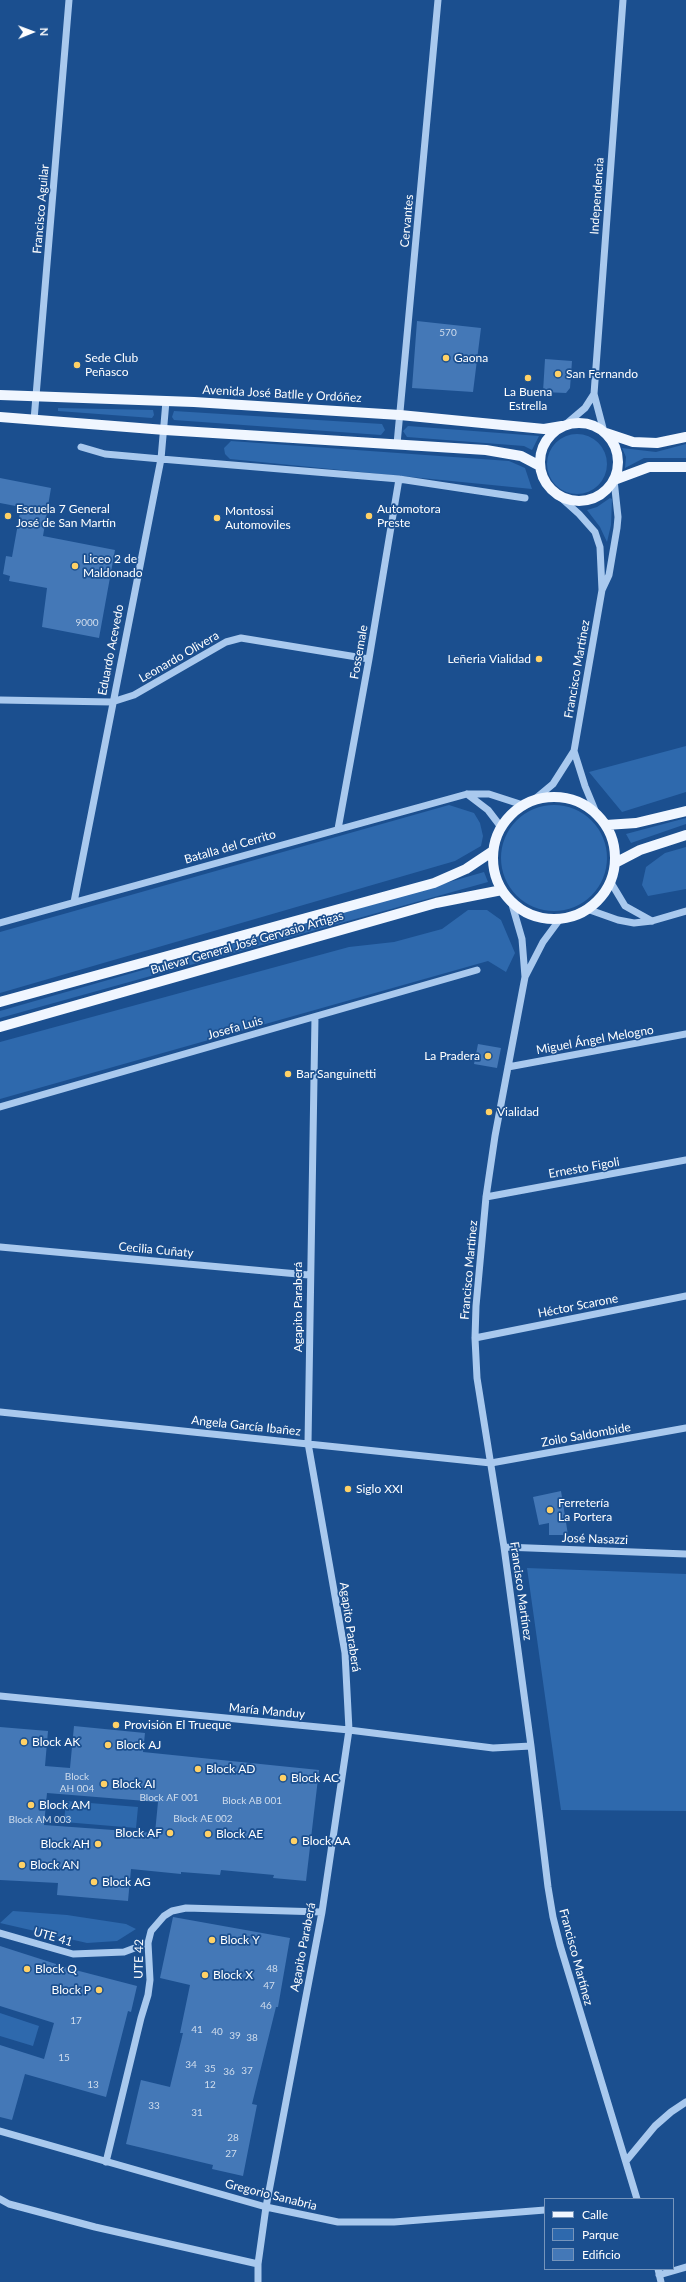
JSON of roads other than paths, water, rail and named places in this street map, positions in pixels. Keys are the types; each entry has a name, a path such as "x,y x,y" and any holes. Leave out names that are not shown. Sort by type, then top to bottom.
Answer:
{"main road":[{"name":"Avenida José Batlle y Ordóñez","path":"0,395 166,401 400,415 544,429 564,426"},
{"path":"0,416 165,430 506,452 521,456 540,466"},
{"path":"605,432 612,440 618,455 617,472 614,480 606,491 596,498 584,501 571,501 559,496 550,488 543,478 540,466 541,454 545,443 553,433 564,426 585,423 633,442 657,443 686,437"},
{"path":"614,480 648,467 686,467"},
{"path":"548,797 575,800 597,815 606,825 611,837 615,863 610,881 601,897 587,909 574,916 560,919 534,916 511,901 502,890 494,871 493,850 501,827 511,815 523,805 535,800 548,797"},
{"path":"606,825 636,823 686,811"},
{"path":"615,863 640,850 686,835"},
{"name":"Bulevar General José Gervasio Artigas","path":"0,1002 434,883 466,870 493,850"},
{"name":"Bulevar General José Gervasio Artigas","path":"0,1027 436,903 502,890"}],"street":[{"name":"Francisco Aguilar","path":"34,420 69,0"},
{"name":"Cervantes","path":"397,444 438,0"},
{"name":"Independencia","path":"605,432 594,394 623,0"},
{"path":"564,426 585,408 594,394"},
{"name":"Eduardo Acevedo","path":"74,902 112,702 161,459 165,430 166,401"},
{"path":"82,447 105,454 399,479 525,498"},
{"name":"Fossemale","path":"338,828 369,659 399,479"},
{"name":"Francisco Martínez","path":"602,590 609,575 617,528 618,517 614,480"},
{"name":"Francisco Martínez","path":"535,800 553,784 574,751 602,590 600,547 595,532 579,514 559,496"},
{"name":"Leonardo Olivera","path":"0,700 112,702 134,695 226,642 242,638 369,659"},
{"name":"Francisco Martínez","path":"574,751 585,786 597,815"},
{"path":"466,794 488,810 501,827"},
{"name":"Batalla del Cerrito","path":"0,923 338,828 466,794 490,794 523,805"},
{"path":"610,881 625,906 652,921"},
{"name":"Francisco Martínez","path":"511,901 522,940 525,977 486,1197 478,1269 475,1338 477,1378 504,1547 532,1746 548,1887 560,1945 637,2198"},
{"path":"587,909 618,920 634,923 652,921 686,911"},
{"name":"Francisco Martínez","path":"525,977 543,942 560,919"},
{"name":"Josefa Luis","path":"0,1107 477,970"},
{"name":"Agapito Paraberá","path":"258,2282 258,2264 266,2207 322,1912 349,1730 345,1653 308,1443 309,1275 314,1016"},
{"name":"Miguel Ángel Melogno","path":"508,1067 686,1034"},
{"name":"Ernesto Figoli","path":"486,1197 686,1160"},
{"name":"Cecilia Cuñaty","path":"0,1247 309,1275"},
{"name":"Héctor Scarone","path":"475,1338 686,1296"},
{"name":"Angela García Ibañez","path":"0,1412 491,1463"},
{"name":"Zoilo Saldombide","path":"491,1463 686,1428"},
{"name":"José Nasazzi","path":"504,1547 686,1554"},
{"name":"María Manduy","path":"0,1696 349,1730 493,1748 532,1746"},
{"name":"UTE 42","path":"106,2162 148,1995 150,1980 148,1943 151,1931 164,1916 172,1911 186,1908 322,1912"},
{"name":"UTE 41","path":"0,1933 73,1954 124,1952 148,1943"},
{"path":"626,2161 655,2126 671,2112 686,2102"},
{"name":"Gregorio Sanabria","path":"0,2131 266,2207 338,2222 394,2222 544,2210"},
{"path":"0,2199 9,2204 95,2227 258,2264"},
{"path":"659,2275 686,2267"}],"place":[{"name":"Gaona","path":"446,358"},
{"name":"Sede Club Peñasco","path":"77,365"},
{"name":"San Fernando","path":"558,374"},
{"name":"La Buena Estrella","path":"528,378"},
{"name":"Escuela 7 General José de San Martín","path":"8,516"},
{"name":"Automotora Preste","path":"369,516"},
{"name":"Montossi Automoviles","path":"217,518"},
{"name":"Liceo 2 de Maldonado","path":"75,566"},
{"name":"Leñeria Vialidad","path":"539,659"},
{"name":"La Pradera","path":"488,1056"},
{"name":"Bar Sanguinetti","path":"288,1074"},
{"name":"Vialidad","path":"489,1112"},
{"name":"Siglo XXI","path":"348,1489"},
{"name":"Ferretería La Portera","path":"550,1510"},
{"name":"Provisión El Trueque","path":"116,1725"},
{"name":"Block AK","path":"24,1742"},
{"name":"Block AJ","path":"108,1745"},
{"name":"Block AD","path":"198,1769"},
{"name":"Block AC","path":"283,1778"},
{"name":"Block AI","path":"104,1784"},
{"name":"Block AM","path":"31,1805"},
{"name":"Block AF","path":"170,1833"},
{"name":"Block AE","path":"208,1834"},
{"name":"Block AA","path":"294,1841"},
{"name":"Block AH","path":"98,1844"},
{"name":"Block AN","path":"22,1865"},
{"name":"Block AG","path":"94,1882"},
{"name":"Block Y","path":"212,1940"},
{"name":"Block Q","path":"27,1969"},
{"name":"Block X","path":"205,1975"},
{"name":"Block P","path":"99,1990"}]}
